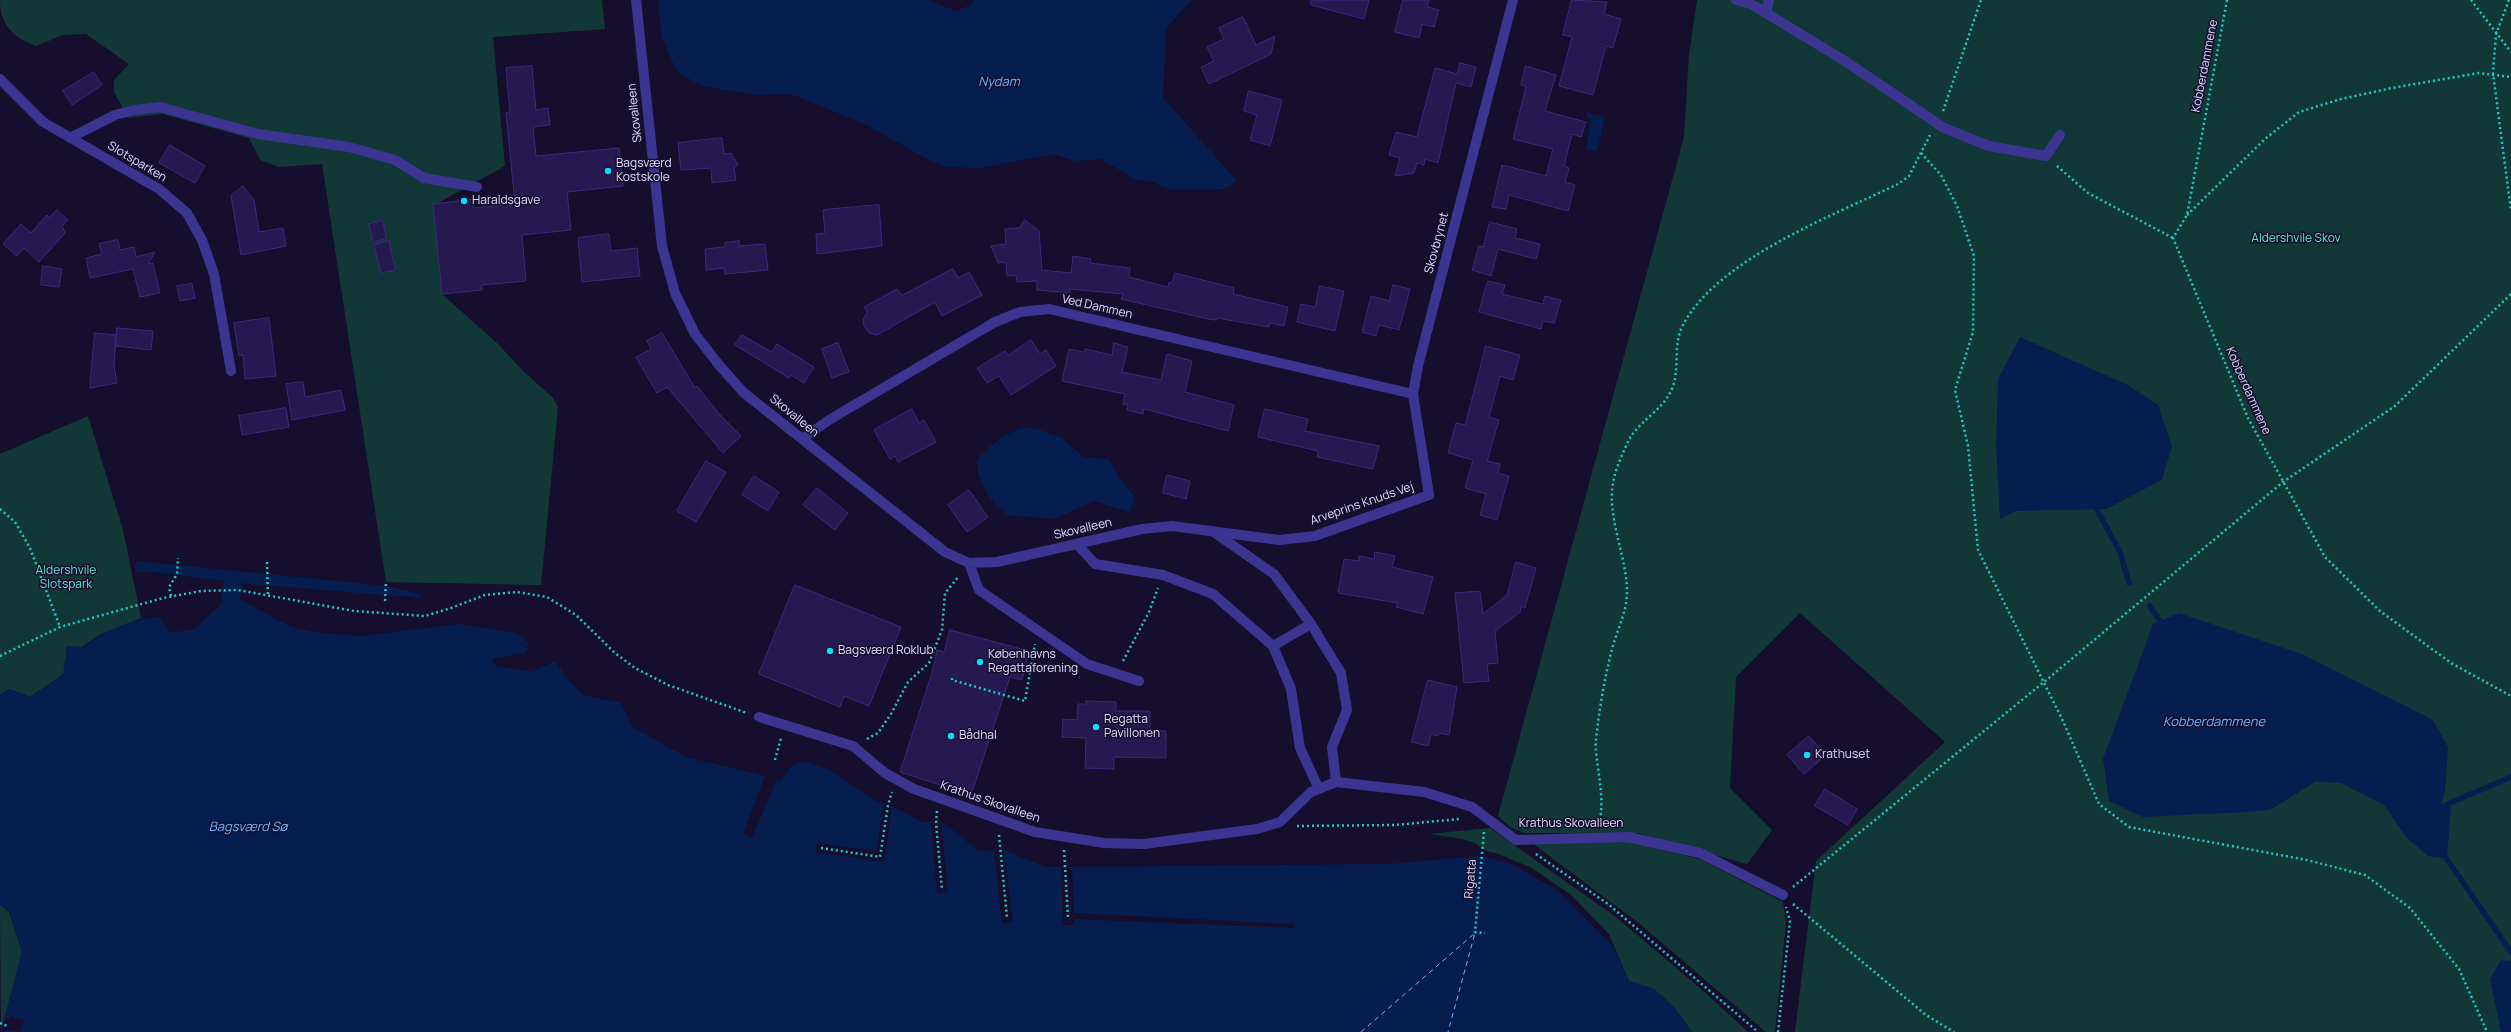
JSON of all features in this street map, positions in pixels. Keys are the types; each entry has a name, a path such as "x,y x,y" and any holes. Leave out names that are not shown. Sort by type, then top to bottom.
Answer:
{"street":[{"name":"Skovalleen","path":"636,0 662,246 675,293 695,334 719,365 744,393 945,552 969,563 997,562 1142,529 1172,526 1209,529"},
{"name":"Skovbrynet","path":"1429,495 1413,394 1418,366 1514,0"},
{"path":"1736,0 1751,4 1766,12 1845,61 1944,128 1989,146 2046,156 2060,135"},
{"path":"1766,12 1769,0"},
{"name":"Slotsparken","path":"0,79 43,122 159,189 186,213 202,240 214,274 231,371"},
{"path":"70,138 115,115 135,110 160,107 258,134 349,147 395,160 424,178 477,187"},
{"name":"Ved Dammen","path":"802,439 828,420 995,322 1020,312 1049,309 1413,394"},
{"name":"Arveprins Knuds Vej","path":"1209,529 1279,540 1315,536 1429,495"},
{"path":"1209,529 1274,574 1311,624 1341,673 1347,710 1332,747 1336,782"},
{"path":"1077,544 1095,564 1163,575 1213,594 1273,646 1291,689 1300,748 1319,789"},
{"path":"969,563 979,590 1087,664 1139,681"},
{"path":"1273,646 1311,624"},
{"name":"Krathus Skovalleen","path":"759,717 853,746 896,780 938,798 1035,832 1104,843 1144,844 1257,829 1280,822 1311,792 1336,782 1424,792 1472,808 1516,840 1628,837 1700,853 1783,895"}],"path":[{"path":"1596,839 1602,810 1596,748 1598,721 1612,647 1623,617 1627,592 1612,492 1614,478 1630,437 1666,401 1672,388 1676,368 1677,342 1682,326 1698,301 1745,263 1793,235 1898,184 1909,176 1948,100 1981,0"},
{"name":"Kobberdammene","path":"2227,0 2187,215 2173,238 2248,418 2325,557 2380,611 2451,663 2511,696"},
{"path":"2471,0 2511,52"},
{"path":"2509,0 2496,34 2493,74 2511,211"},
{"path":"2187,215 2265,139 2298,112 2341,99 2392,88 2479,73 2511,77"},
{"path":"1921,153 1941,175 1957,206 1974,256 1973,332 1955,390 1968,446 1978,550 2063,720 2099,804 2130,827 2307,860 2365,875 2410,908 2458,969 2487,1032"},
{"path":"2046,156 2088,193 2173,238"},
{"path":"1783,895 2044,682 2283,482 2395,406 2511,294"},
{"path":"0,508 16,522 30,548 60,628"},
{"path":"171,597 171,583 177,574 178,558"},
{"path":"267,562 268,596"},
{"path":"853,746 878,733 891,714 908,682 929,663 942,630 945,593 969,563"},
{"path":"1128,651 1149,612 1163,575"},
{"path":"385,601 386,582"},
{"path":"0,656 60,628 171,597 238,590 354,611 425,616 452,608 485,595 517,592 547,597 576,614 615,653 635,668 668,684 759,717"},
{"path":"952,678 952,680 1025,701 1037,630"},
{"path":"957,686 959,682"},
{"path":"774,760 785,725"},
{"path":"822,848 880,857 888,805 896,780"},
{"path":"938,798 936,823 942,890"},
{"path":"1280,822 1297,827 1395,825 1485,817"},
{"name":"Rigatta","path":"1484,933 1475,932 1485,817"},
{"path":"999,820 1000,850 1007,918"},
{"path":"1064,837 1068,917"},
{"path":"1516,840 1608,904 1758,1032"},
{"path":"1778,1032 1790,920 1783,895"},
{"path":"1783,895 1926,1015 1954,1032"},
{"path":"0,1023 8,1026"}],"green space":[{"path":"0,0 602,0 605,29 493,37 505,166 436,204 442,294 498,344 522,370 553,398 558,407 541,585 386,582 322,164 279,167 260,160 249,138 163,114 128,118 114,92 114,80 129,64 86,34 63,35 36,46 28,43 15,35 6,23 3,17"},
{"name":"Aldershvile Skov","path":"1697,0 2511,0 2511,1032 1795,1032 1816,861 1945,742 1800,613 1736,677 1730,788 1772,830 1747,864 1637,833 1524,833 1510,827 1498,816 1684,137 1689,55"},
{"name":"Aldershvile Slotspark","path":"88,416 123,530 141,618 101,634 65,658 64,674 30,697 10,689 0,694 0,454"},
{"path":"1490,828 1616,917 1701,989 1748,1032 1692,1032 1673,1006 1654,989 1629,981 1609,934 1571,895 1532,868 1499,854 1486,851 1475,843 1463,839 1429,834"},
{"path":"1628,841 1700,859 1783,902 1786,923 1775,1032 1766,1032 1640,924 1532,843"},
{"path":"0,905 9,912 22,952 1,1032"}],"water":[{"name":"Nydam","path":"658,0 928,0 956,11 971,5 974,0 1192,0 1166,28 1163,98 1237,181 1224,189 1171,190 1151,181 1136,180 1101,159 1076,161 1053,154 979,168 946,167 927,159 865,124 791,94 754,95 703,86 678,73 662,39"},
{"path":"1587,113 1605,117 1597,151 1586,149 1591,119 1586,117"},
{"path":"2020,337 2128,385 2158,405 2172,446 2162,480 2106,509 2016,511 2000,519 1996,447 1998,379"},
{"path":"1021,428 1037,429 1060,437 1084,457 1108,459 1124,485 1135,497 1130,512 1094,501 1055,519 1007,515 996,506 986,492 978,473 977,460 997,441"},
{"path":"137,561 387,586 419,594 422,598 238,583 236,588 225,587 224,580 139,572 134,568"},
{"name":"Bagsværd Sø","path":"226,595 234,596 289,626 313,632 361,636 459,624 517,633 529,643 526,652 492,659 493,663 497,666 532,672 555,661 567,678 583,695 620,703 634,728 686,757 781,780 791,766 806,761 830,770 875,801 892,806 922,822 941,822 976,849 984,851 1004,850 1046,867 1389,864 1480,856 1513,864 1557,890 1612,945 1629,981 1654,989 1673,1006 1692,1032 1,1032 22,952 9,912 0,905 0,694 10,689 30,697 63,674 67,646 84,647 101,635 119,626 139,620 159,617 171,633 194,629 224,602"},
{"name":"Kobberdammene","path":"2179,613 2302,654 2433,720 2448,747 2445,791 2441,805 2451,807 2447,858 2428,856 2406,837 2384,805 2341,783 2315,782 2270,810 2247,812 2143,817 2109,801 2103,759 2153,624"},
{"path":"2501,960 2511,961 2511,1032 2501,1032 2490,979"}],"pier":[{"path":"757,771 780,778 783,773 781,780 777,779 752,838 743,833 765,776 757,773"},
{"path":"883,805 892,806 884,862 816,852 817,843 877,851"},
{"path":"941,822 948,892 937,893 931,823"},
{"path":"1004,850 1013,922 1002,923 994,851"},
{"path":"1061,868 1072,868 1074,913 1293,924 1293,928 1074,919 1074,925 1063,925"},
{"path":"11,1016 24,1020 20,1032 3,1030 6,1017 10,1019"}],"building":[{"path":"1311,0 1369,0 1364,19 1311,5"},
{"path":"1403,0 1429,0 1427,7 1439,10 1434,27 1422,24 1419,38 1395,32"},
{"path":"1572,0 1607,2 1604,14 1621,19 1613,48 1606,46 1593,95 1559,86 1572,37 1563,35"},
{"path":"1243,17 1256,45 1275,36 1271,54 1209,84 1201,67 1214,61 1207,47 1224,39 1219,28"},
{"path":"1460,63 1476,67 1471,87 1456,83 1438,163 1425,159 1424,165 1417,163 1414,173 1395,176 1400,158 1389,155 1396,132 1417,137 1435,68 1457,74"},
{"name":"Haraldsgave","path":"532,66 536,110 548,108 550,125 533,127 536,156 619,148 623,186 567,192 571,230 522,235 526,281 482,285 482,290 442,294 433,204 473,199 474,208 515,204 506,113 510,112 506,68"},
{"path":"1526,66 1556,75 1545,111 1586,122 1581,137 1572,134 1564,166 1569,168 1565,182 1575,185 1568,211 1509,195 1506,209 1492,207 1502,165 1546,176 1553,149 1513,139 1526,87 1521,85"},
{"path":"94,72 102,85 72,105 63,91"},
{"path":"1249,91 1282,100 1270,146 1250,140 1257,115 1244,111"},
{"path":"722,138 724,154 731,153 738,165 734,167 736,180 712,183 711,168 681,170 678,143"},
{"path":"170,145 205,166 195,183 159,163"},
{"path":"243,186 254,200 259,232 283,228 286,246 241,255 231,196"},
{"path":"879,205 882,246 817,254 816,234 825,233 823,210"},
{"path":"57,210 68,220 62,226 65,233 39,262 24,248 17,256 3,244 21,224 31,233 47,215 49,218"},
{"path":"1025,220 1039,231 1042,270 1071,273 1073,256 1091,259 1090,263 1130,268 1129,277 1168,287 1169,282 1172,283 1175,273 1234,288 1233,294 1288,307 1284,326 1270,323 1269,327 1217,318 1216,320 1208,319 1121,299 1123,294 1070,289 1070,293 1037,290 1037,281 1017,282 1016,275 1007,276 1006,262 998,263 991,246 1006,244 1005,229 1019,228"},
{"path":"383,221 386,239 373,242 369,224"},
{"path":"1490,222 1517,229 1515,238 1540,244 1536,259 1498,249 1491,276 1472,270 1479,246 1483,247"},
{"path":"609,234 611,251 637,248 640,276 582,282 578,238"},
{"path":"118,240 120,250 134,247 136,257 155,252 148,264 153,263 160,293 140,297 133,269 90,278 86,258 102,254 99,244"},
{"path":"389,241 395,270 381,273 374,245"},
{"path":"739,241 739,246 765,244 768,270 725,274 724,268 706,270 705,249 725,247 725,243"},
{"path":"43,266 62,269 59,287 41,285"},
{"path":"953,269 958,278 969,272 982,295 942,316 935,302 877,335 869,333 864,326 863,320 867,312 864,307 897,289 902,295"},
{"path":"1488,281 1505,285 1502,294 1543,304 1545,296 1561,300 1554,323 1543,321 1541,329 1479,312"},
{"path":"192,284 195,298 180,301 177,286"},
{"path":"1393,285 1410,289 1399,330 1379,325 1376,336 1362,332 1371,296 1389,301"},
{"path":"1320,286 1344,291 1335,331 1297,322 1301,304 1315,307"},
{"path":"269,318 276,376 245,379 243,355 239,356 234,323"},
{"path":"117,328 153,331 151,350 116,346"},
{"path":"95,333 116,335 114,366 117,383 90,388"},
{"path":"662,333 695,388 697,386 720,415 741,436 723,453 667,387 657,393 636,357 651,349 647,341"},
{"path":"742,335 772,352 777,344 814,367 804,383 791,375 789,378 735,345"},
{"path":"1031,340 1040,354 1046,350 1056,366 1011,395 999,376 987,383 977,368 1005,351 1008,355"},
{"path":"838,343 849,372 832,378 822,349"},
{"path":"1114,343 1128,347 1122,372 1161,380 1167,354 1192,361 1185,392 1234,405 1228,431 1144,409 1143,414 1127,410 1128,405 1123,404 1125,394 1062,381 1069,349 1084,352 1085,349 1112,355"},
{"path":"1486,346 1520,355 1513,380 1500,376 1489,417 1499,420 1487,461 1500,464 1498,473 1509,476 1497,520 1480,515 1486,494 1465,488 1473,460 1448,453 1456,423 1465,425"},
{"path":"303,382 305,397 341,390 345,410 292,420 286,384"},
{"path":"286,408 289,427 242,435 239,416"},
{"path":"912,409 919,423 924,420 936,442 898,462 895,456 890,459 874,430"},
{"path":"1265,409 1308,419 1305,431 1379,446 1373,469 1317,457 1318,451 1258,437"},
{"path":"706,461 726,472 696,522 677,511"},
{"path":"1167,475 1190,481 1186,499 1163,493"},
{"path":"754,476 779,492 768,511 742,495"},
{"path":"817,488 848,513 835,530 803,505"},
{"path":"969,490 988,517 967,532 948,505"},
{"path":"1375,552 1395,556 1392,567 1433,577 1423,614 1396,607 1398,603 1338,593 1344,559 1359,561 1359,556 1374,559"},
{"path":"1516,562 1536,568 1525,608 1521,606 1520,612 1495,631 1498,663 1487,664 1489,681 1464,683 1455,593 1480,591 1483,614 1507,595"},
{"name":"Bagsværd Roklub","path":"795,585 901,627 869,706 844,696 840,707 759,674"},
{"name":"Bådhal","path":"950,630 1029,651 1022,680 1010,677 971,795 900,772 932,673 937,650 944,652"},
{"path":"1428,680 1457,687 1449,735 1439,733 1438,736 1431,734 1428,746 1412,742"},
{"path":"1086,701 1116,702 1116,711 1150,711 1150,730 1166,731 1166,758 1114,757 1114,769 1085,768 1086,738 1062,737 1063,719 1077,720 1078,704 1086,704"},
{"name":"Krathuset","path":"1809,736 1826,755 1804,774 1787,755"},
{"path":"1825,789 1857,809 1848,825 1815,806"}],"waterway":[{"path":"2097,510 2120,552 2129,583"},
{"path":"231,596 232,587"},
{"path":"2150,606 2163,626"},
{"path":"2436,809 2511,777"},
{"path":"2442,852 2511,952"}],"ferry route":[{"path":"1361,1032 1475,933 1448,1032"}],"place":[{"name":"Bagsværd Kostskole","path":"608,171"},
{"name":"Haraldsgave","path":"464,201"},
{"name":"Bagsværd Roklub","path":"830,651"},
{"name":"Københavns Regattaforening","path":"980,662"},
{"name":"Regatta Pavillonen","path":"1096,727"},
{"name":"Bådhal","path":"951,736"},
{"name":"Krathuset","path":"1807,755"}]}
